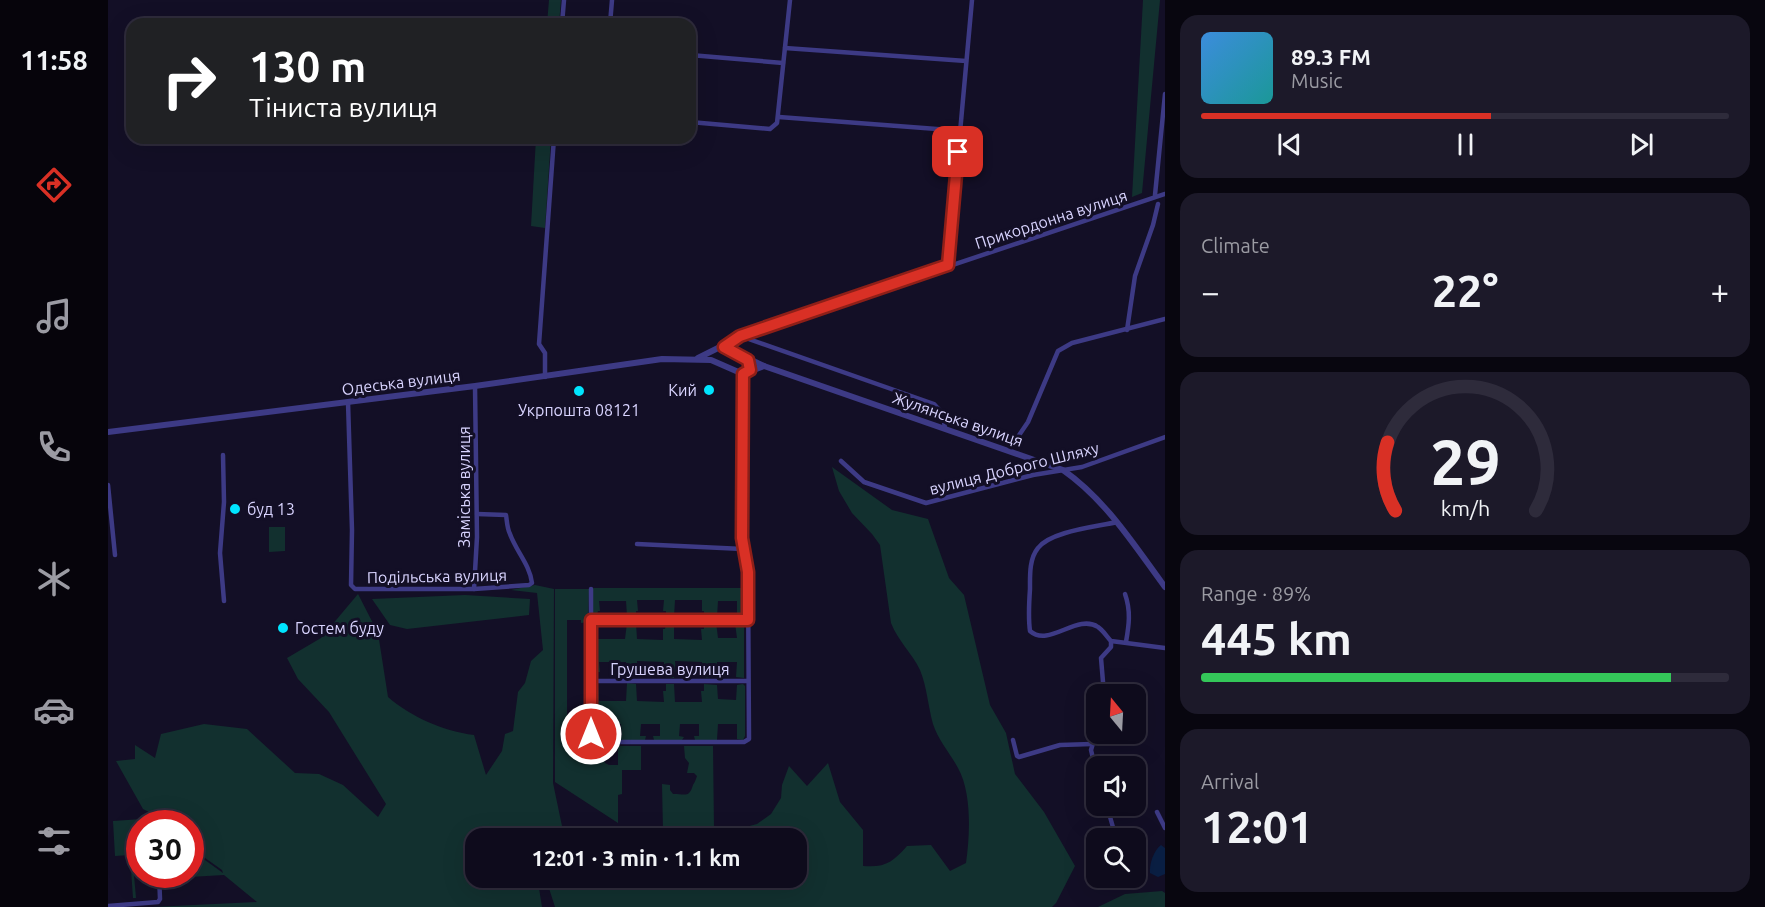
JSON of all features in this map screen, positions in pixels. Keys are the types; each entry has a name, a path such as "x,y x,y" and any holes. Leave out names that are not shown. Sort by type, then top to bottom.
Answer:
{"street":[{"path":"562,18 564,0"},
{"path":"610,18 612,0"},
{"path":"696,123 770,129 777,123 790,0"},
{"path":"948,265 972,0"},
{"path":"785,48 966,61"},
{"path":"696,56 783,63"},
{"path":"1155,195 1165,94"},
{"path":"779,117 950,130"},
{"path":"545,377 545,353 539,344 554,144"},
{"name":"Прикордонна вулиця","path":"724,347 740,336 1165,194"},
{"path":"1127,330 1135,276 1158,204"},
{"path":"1009,450 1028,422 1058,351 1072,343 1165,319"},
{"path":"740,336 934,404 943,414 945,429"},
{"path":"697,359 724,347"},
{"name":"Жулянська вулиця","path":"724,347 764,366 1063,470 1090,491 1117,522 1165,586"},
{"path":"714,350 713,355 716,361"},
{"path":"697,359 716,361 745,373 764,366"},
{"name":"Одеська вулиця","path":"108,432 545,377 645,361 697,359"},
{"path":"591,589 591,734 594,741 597,743 744,742 749,739 748,572 743,549 745,373 750,367 748,360"},
{"name":"Заміська вулиця","path":"474,589 477,514 476,386"},
{"name":"Подільська вулиця","path":"348,402 352,530 351,585 355,589 474,589 532,583 531,571 525,565 509,533 506,515 477,514"},
{"name":"вулиця Доброго Шляху","path":"841,461 864,482 927,503 1033,475 1082,467 1165,437"},
{"path":"223,455 224,502 220,553 224,601"},
{"path":"108,485 115,555"},
{"path":"1117,522 1057,536 1036,549 1030,578 1030,631 1042,636 1088,624 1098,626 1111,641 1165,648"},
{"path":"637,544 743,549"},
{"path":"1125,594 1130,621 1126,642"},
{"path":"591,620 748,620"},
{"path":"1103,684 1101,658 1110,647 1111,641"},
{"name":"Грушева вулиця","path":"591,681 748,681"},
{"path":"1013,740 1019,757 1060,745 1092,744 1092,756"},
{"path":"1157,812 1165,828"},
{"path":"108,906 158,902 160,888"}],"green space":[{"path":"549,0 561,0 560,18 548,18"},
{"path":"1143,0 1160,0 1142,193 1132,197"},
{"path":"536,144 551,144 545,228 531,226"},
{"path":"832,467 892,510 928,519 949,578 964,595 990,705 1006,733 1015,774 1044,812 1075,866 1056,903 1052,907 555,907 549,888 807,888 807,828 742,828 757,824 771,814 781,798 782,785 789,766 807,786 828,763 840,802 863,830 863,866 888,863 907,846 931,845 950,871 966,863 969,814 963,778 935,730 920,670 891,623 880,545 852,513 839,491"},
{"path":"269,527 285,527 285,551 269,552"},
{"path":"535,585 554,589 553,783 562,826 582,828 465,828 465,888 539,888 542,907 152,907 257,902 224,875 204,876 204,859 223,873 204,857 204,810 143,809 116,761 135,759 135,745 155,758 161,734 204,724 247,729 295,773 319,774 343,785 378,817 386,804 329,712 298,679 287,658 321,638 358,594 378,633 388,697 407,711 428,722 474,735 486,775 502,751 505,734 513,731 518,692 525,683 531,661 543,650 537,593 511,590"},
{"path":"593,588 745,588 745,614 741,617 735,614 737,613 737,601 718,601 717,617 704,617 702,600 675,600 674,617 666,617 666,611 663,611 664,600 637,600 636,616 627,616 626,601 599,601 600,611 595,616"},
{"path":"555,589 589,589 588,622 567,620 567,738 585,738 589,751 603,752 605,763 609,765 618,765 618,746 641,746 641,770 622,770 622,794 618,795 618,823 555,782"},
{"path":"465,595 530,599 529,615 407,629 390,625 372,599"},
{"path":"704,622 716,622 718,638 737,638 735,623 744,624 744,678 736,677 737,662 717,662 718,678 704,678 702,662 675,661 674,678 666,678 664,662 637,661 638,672 635,678 627,678 626,662 599,662 600,672 597,672 597,678 594,676 594,625 598,623 598,639 625,639 627,623 636,623 637,639 663,640 663,629 666,623 674,623 674,639 702,640 701,629 704,629"},
{"path":"598,683 599,701 626,701 627,683 636,684 637,701 664,702 663,691 666,691 666,684 674,684 675,702 702,702 701,691 704,691 704,684 717,685 718,699 736,700 737,685 743,684 745,686 745,736 743,740 737,739 737,724 718,724 717,740 695,740 694,736 699,736 699,724 680,724 679,736 684,737 682,740 654,740 653,736 660,736 660,724 641,724 640,736 646,736 645,740 618,740 617,736 622,736 621,724 603,724 602,736 607,736 607,740 598,739 594,735 594,687"},
{"path":"684,746 713,746 714,828 663,828 662,784 670,785 673,794 686,794 690,792 697,776 694,773 687,773 689,763 685,758"},
{"path":"126,820 126,855 115,856 113,821"},
{"path":"132,888 135,888 136,898 133,898"},
{"path":"1162,891 1165,893 1165,907 1098,907 1125,894"}],"water":[{"path":"1161,845 1165,848 1165,874 1158,877 1150,873 1150,869 1154,854"}],"place":[{"name":"Кий","path":"709,390"},
{"name":"Укрпошта 08121","path":"579,391"},
{"name":"буд 13","path":"235,509"},
{"name":"Гостем буду","path":"283,628"}],"route":[{"path":"591,734 591,620 748,620 748,572 742,538 743,374 750,370 750,364 748,360 724,347 740,336 948,265 958,152"}]}
